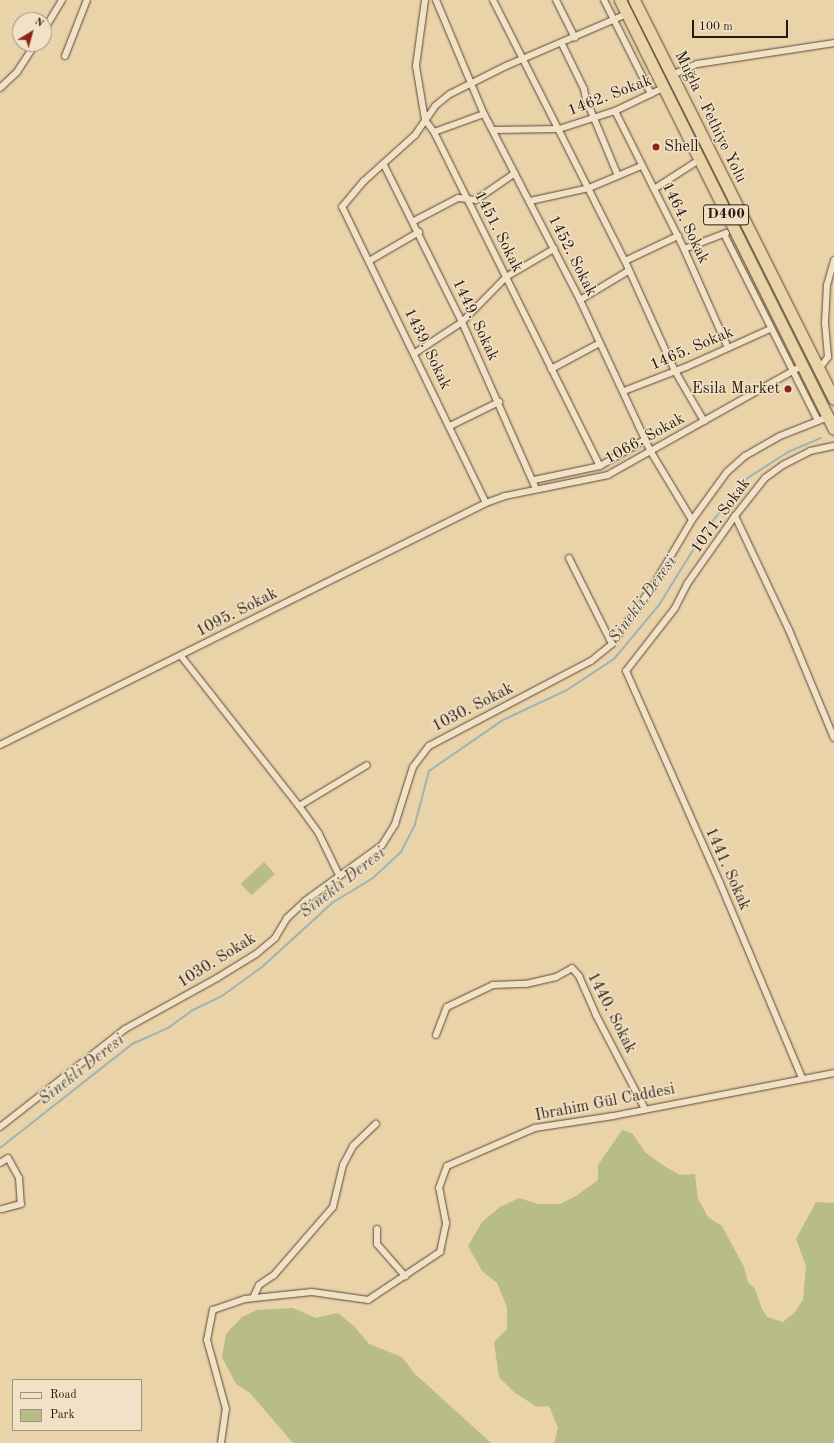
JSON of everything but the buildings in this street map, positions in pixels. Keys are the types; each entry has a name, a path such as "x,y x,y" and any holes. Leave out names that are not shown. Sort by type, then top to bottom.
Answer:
{"highway":[{"name":"Muğla - Fethiye Yolu","path":"620,0 699,160 729,232 802,365 823,419 834,429"},
{"name":"Muğla - Fethiye Yolu","path":"634,0 834,399"}],"street":[{"path":"52,17 62,0"},
{"path":"65,56 87,0"},
{"name":"1451. Sokak","path":"425,0 416,66 425,120 434,132 600,466"},
{"name":"1452. Sokak","path":"436,0 484,114 494,130 580,300 624,391 651,452 692,520"},
{"path":"493,0 525,59 625,260 628,270 675,370 704,421"},
{"path":"556,0 575,38"},
{"path":"604,0 651,94"},
{"path":"384,164 415,135 442,99 470,83 628,14"},
{"path":"672,75 697,64 834,43"},
{"path":"562,44 595,118 618,176"},
{"path":"0,88 17,72 30,52"},
{"name":"1462. Sokak","path":"494,130 559,129 615,111 664,88"},
{"name":"1464. Sokak","path":"615,111 678,236 728,348"},
{"path":"434,132 484,114"},
{"path":"654,189 699,160"},
{"name":"1439. Sokak","path":"384,164 364,181 342,207 415,353 486,503"},
{"name":"1449. Sokak","path":"384,164 414,221 462,322 534,480 536,488"},
{"path":"530,201 589,188 642,166"},
{"path":"414,221 458,198 476,200 515,173"},
{"path":"369,261 419,232"},
{"path":"684,249 729,232 770,329 792,370 823,419"},
{"path":"625,260 678,236"},
{"path":"415,353 462,322 506,277 554,249"},
{"path":"819,369 828,357 825,323 827,286 834,260"},
{"path":"580,300 628,270"},
{"name":"1465. Sokak","path":"624,391 770,329"},
{"path":"551,369 600,343"},
{"name":"1066. Sokak","path":"486,503 536,488 608,475 651,452 802,365"},
{"path":"450,426 499,402"},
{"name":"1030. Sokak","path":"0,1127 125,1030 256,954 275,938 291,914 340,874 382,845 395,824 413,767 429,746 591,662 612,644 653,586 692,520 728,472 745,456 780,436 823,419"},
{"path":"534,480 600,466 646,439"},
{"name":"1071. Sokak","path":"626,671 675,608 687,584 735,516 765,478 783,465 810,451 834,446"},
{"name":"1095. Sokak","path":"0,745 486,503"},
{"path":"735,516 789,630 834,738"},
{"path":"569,558 612,644"},
{"path":"181,656 299,806 319,834 340,874"},
{"name":"1441. Sokak","path":"626,671 720,883 802,1078"},
{"path":"299,806 367,765"},
{"name":"1440. Sokak","path":"436,1035 447,1007 493,985 526,984 556,977 572,968 579,976 596,1015 645,1109"},
{"name":"Ibrahim Gül Caddesi","path":"221,1443 226,1409 207,1340 213,1310 252,1298 312,1292 368,1300 440,1252 446,1223 439,1188 447,1166 535,1128 645,1109 834,1073"},
{"path":"252,1298 259,1285 274,1275 333,1207 343,1165 352,1146 376,1124"},
{"path":"0,1163 8,1158 19,1178 21,1204 2,1209"},
{"path":"377,1229 377,1244 405,1276"}],"green space":[{"path":"264,862 275,874 252,896 241,884"},
{"path":"622,1130 632,1133 646,1153 664,1166 680,1175 695,1174 698,1199 708,1217 722,1226 744,1267 748,1282 755,1289 762,1309 767,1317 783,1322 794,1313 803,1300 806,1266 796,1239 816,1202 834,1203 834,1443 554,1443 558,1428 549,1406 537,1407 514,1392 499,1377 494,1342 507,1329 507,1307 497,1283 482,1271 468,1246 482,1222 500,1207 519,1198 538,1204 560,1204 576,1196 598,1180 598,1165"},
{"path":"293,1308 316,1318 338,1313 355,1327 369,1344 402,1357 414,1373 491,1443 293,1443 250,1393 236,1384 222,1357 226,1334 242,1317 257,1310"}],"waterway":[{"name":"Sinekli Deresi","path":"0,1148 132,1044 168,1028 191,1011 222,996 262,967 332,903 373,878 401,852 415,824 429,771 503,720 567,690 614,659 659,605 704,532 746,479 788,452 821,438"}],"place":[{"name":"Shell","path":"656,147"},
{"name":"Esila Market","path":"788,389"}]}
